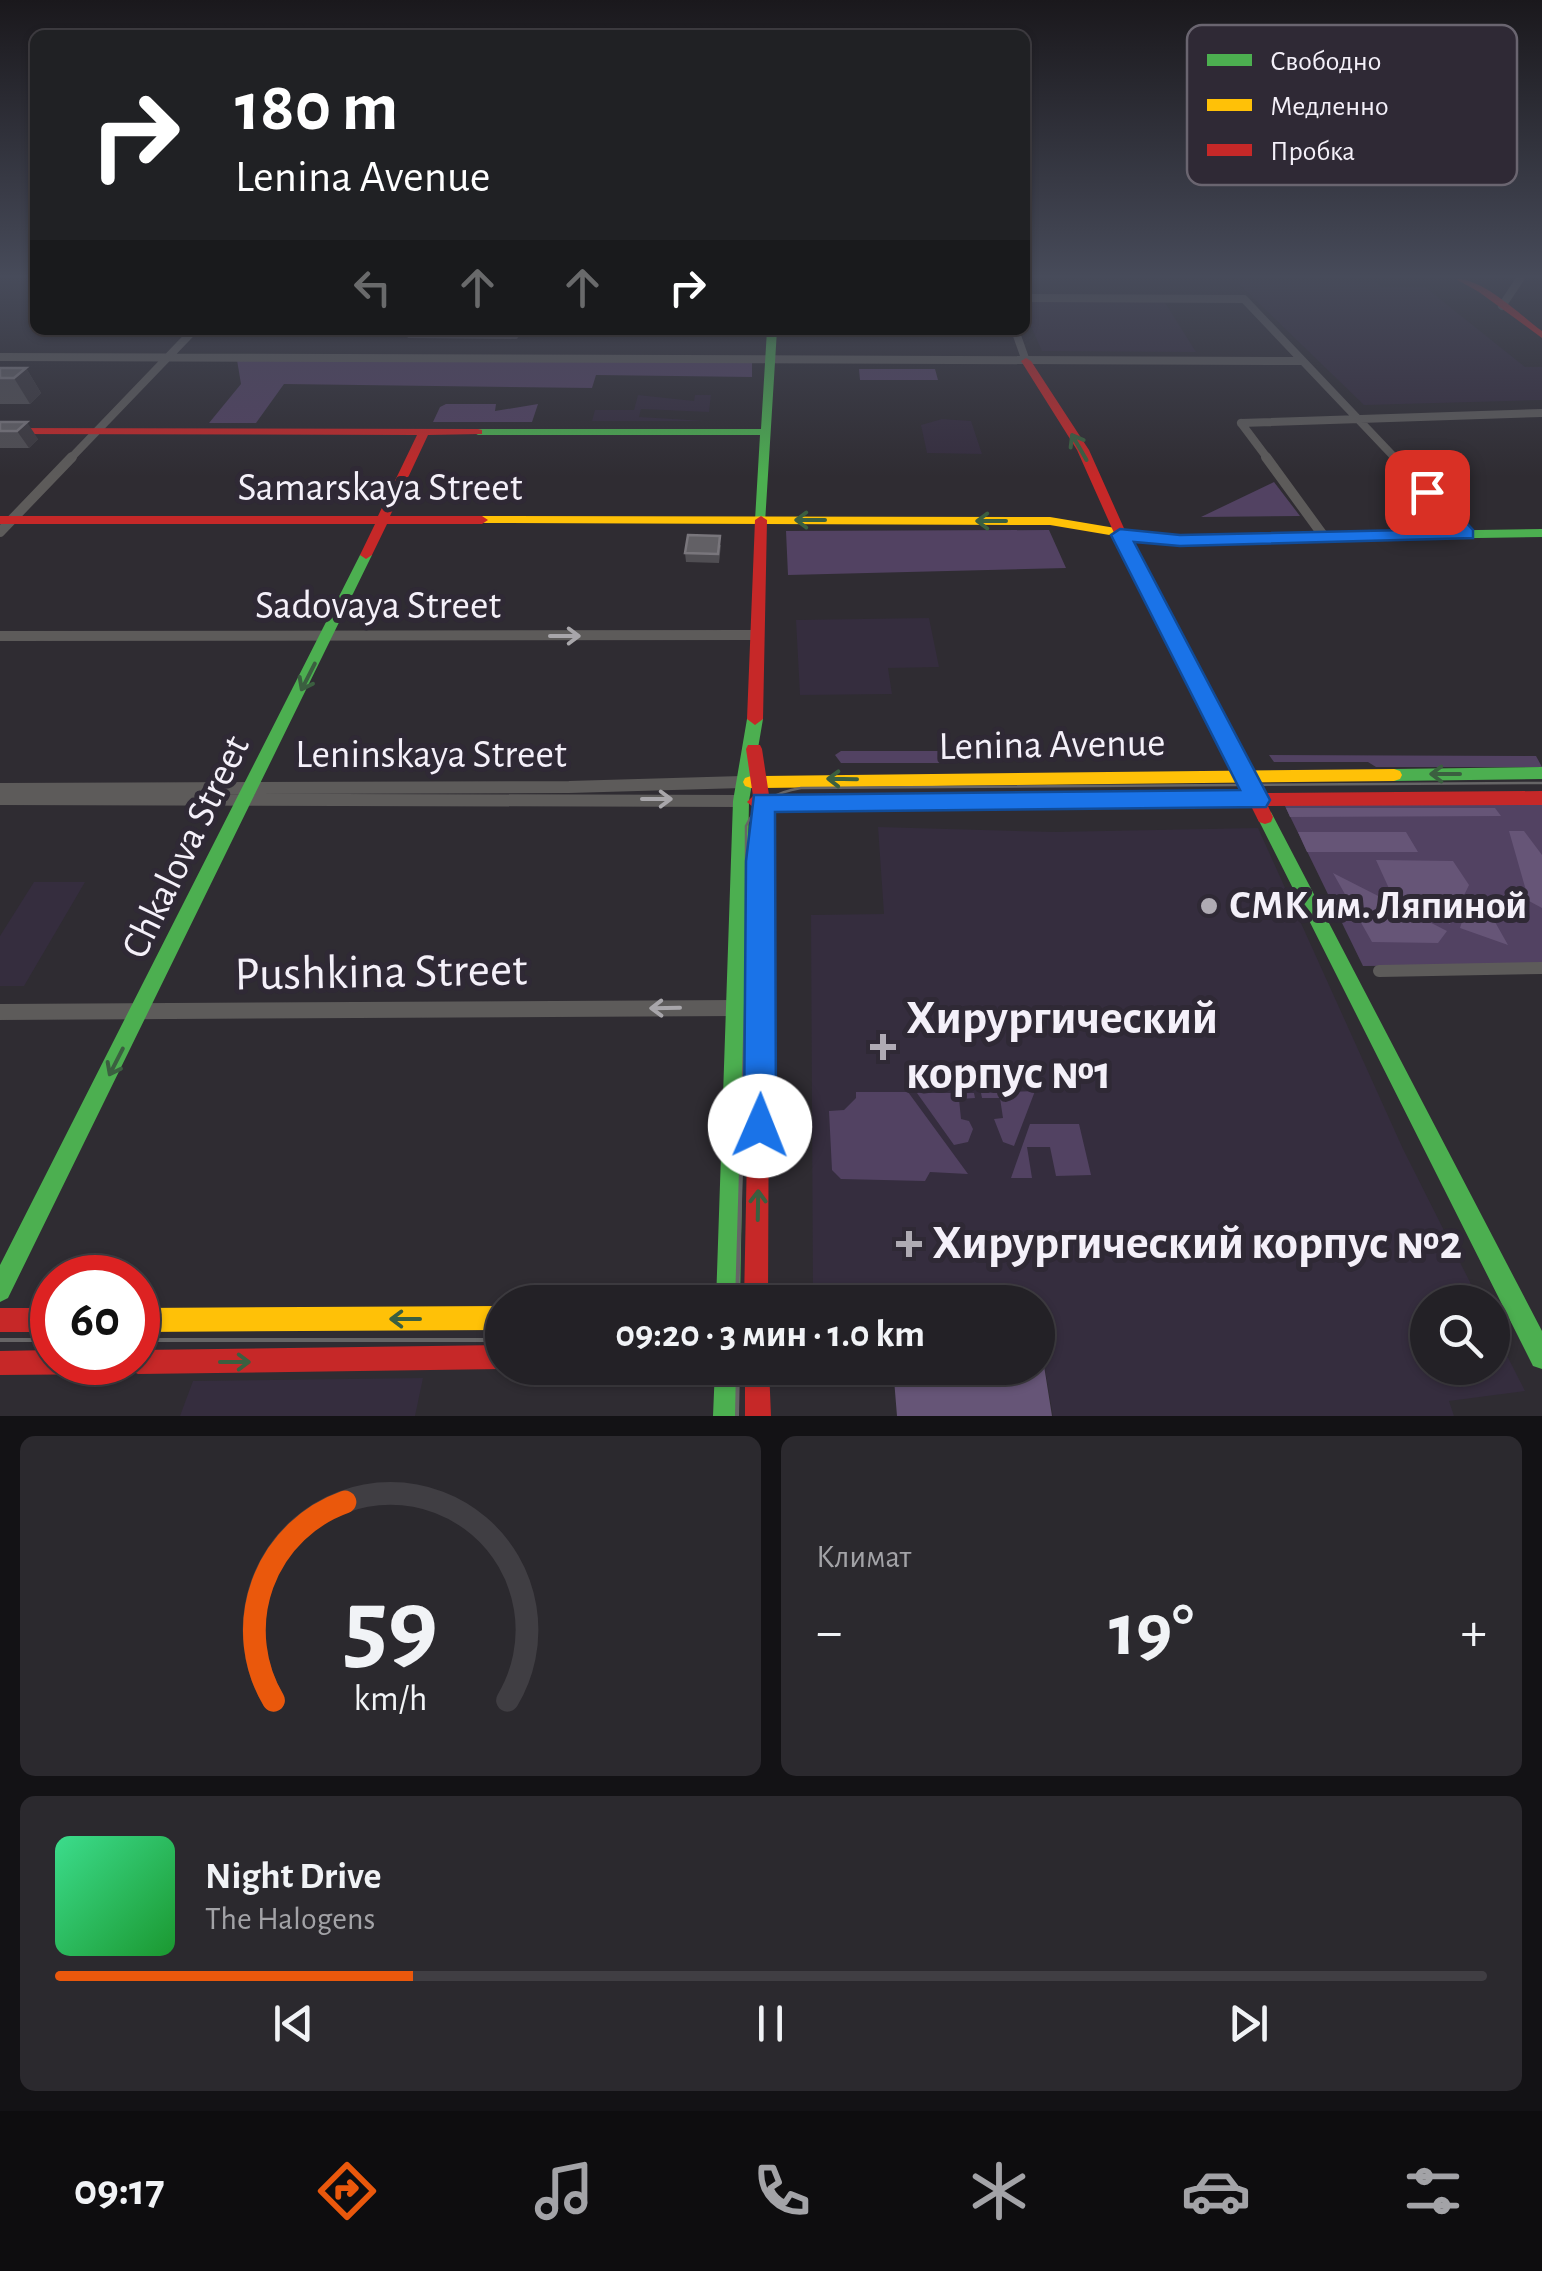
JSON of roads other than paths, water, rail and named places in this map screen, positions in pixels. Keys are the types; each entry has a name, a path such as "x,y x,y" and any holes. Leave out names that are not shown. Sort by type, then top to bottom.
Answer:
{"main road":[{"path":"756,1285 764,782 754,749 771,345"},
{"path":"1026,360 1052,407 1083,450 1120,535 1542,1357"},
{"path":"0,431 765,432"},
{"name":"Chkalova Street","path":"0,1290 328,636 424,431"},
{"name":"Samarskaya Street","path":"4,524 1050,521 1120,535 1180,540 1542,533"},
{"path":"729,1285 741,801 742,782 754,749"},
{"name":"Lenina Avenue","path":"742,782 1542,774"},
{"name":"Lenina Avenue","path":"741,801 1542,798"},
{"path":"160,1320 485,1318"},
{"path":"0,1320 30,1320"},
{"path":"160,1362 485,1357"},
{"path":"0,1363 30,1363"},
{"path":"726,1416 727,1385"},
{"path":"757,1385 758,1416"}],"street":[{"path":"4,524 179,345"},
{"path":"1021,345 1026,360"},
{"path":"1286,345 1467,534"},
{"path":"0,357 1301,361"},
{"path":"1325,538 1241,423 1542,413"},
{"name":"Sadovaya Street","path":"0,636 756,635"},
{"name":"Leninskaya Street","path":"0,799 742,782"},
{"name":"Leninskaya Street","path":"0,789 741,801"},
{"path":"1379,971 1542,968"},
{"name":"Pushkina Street","path":"0,1012 762,1008"}],"tram line":[{"path":"746,1004 746,826 762,804 792,790 1542,783"},
{"path":"738,1285 746,1004"},
{"path":"0,1340 30,1340"},
{"path":"160,1340 485,1340"},
{"path":"737,1416 738,1385"}],"place":[{"name":"СМК им. Ляпиной","path":"1209,906"},
{"name":"Хирургический корпус №1","path":"883,1047"},
{"name":"Хирургический корпус №2","path":"909,1244"}]}
